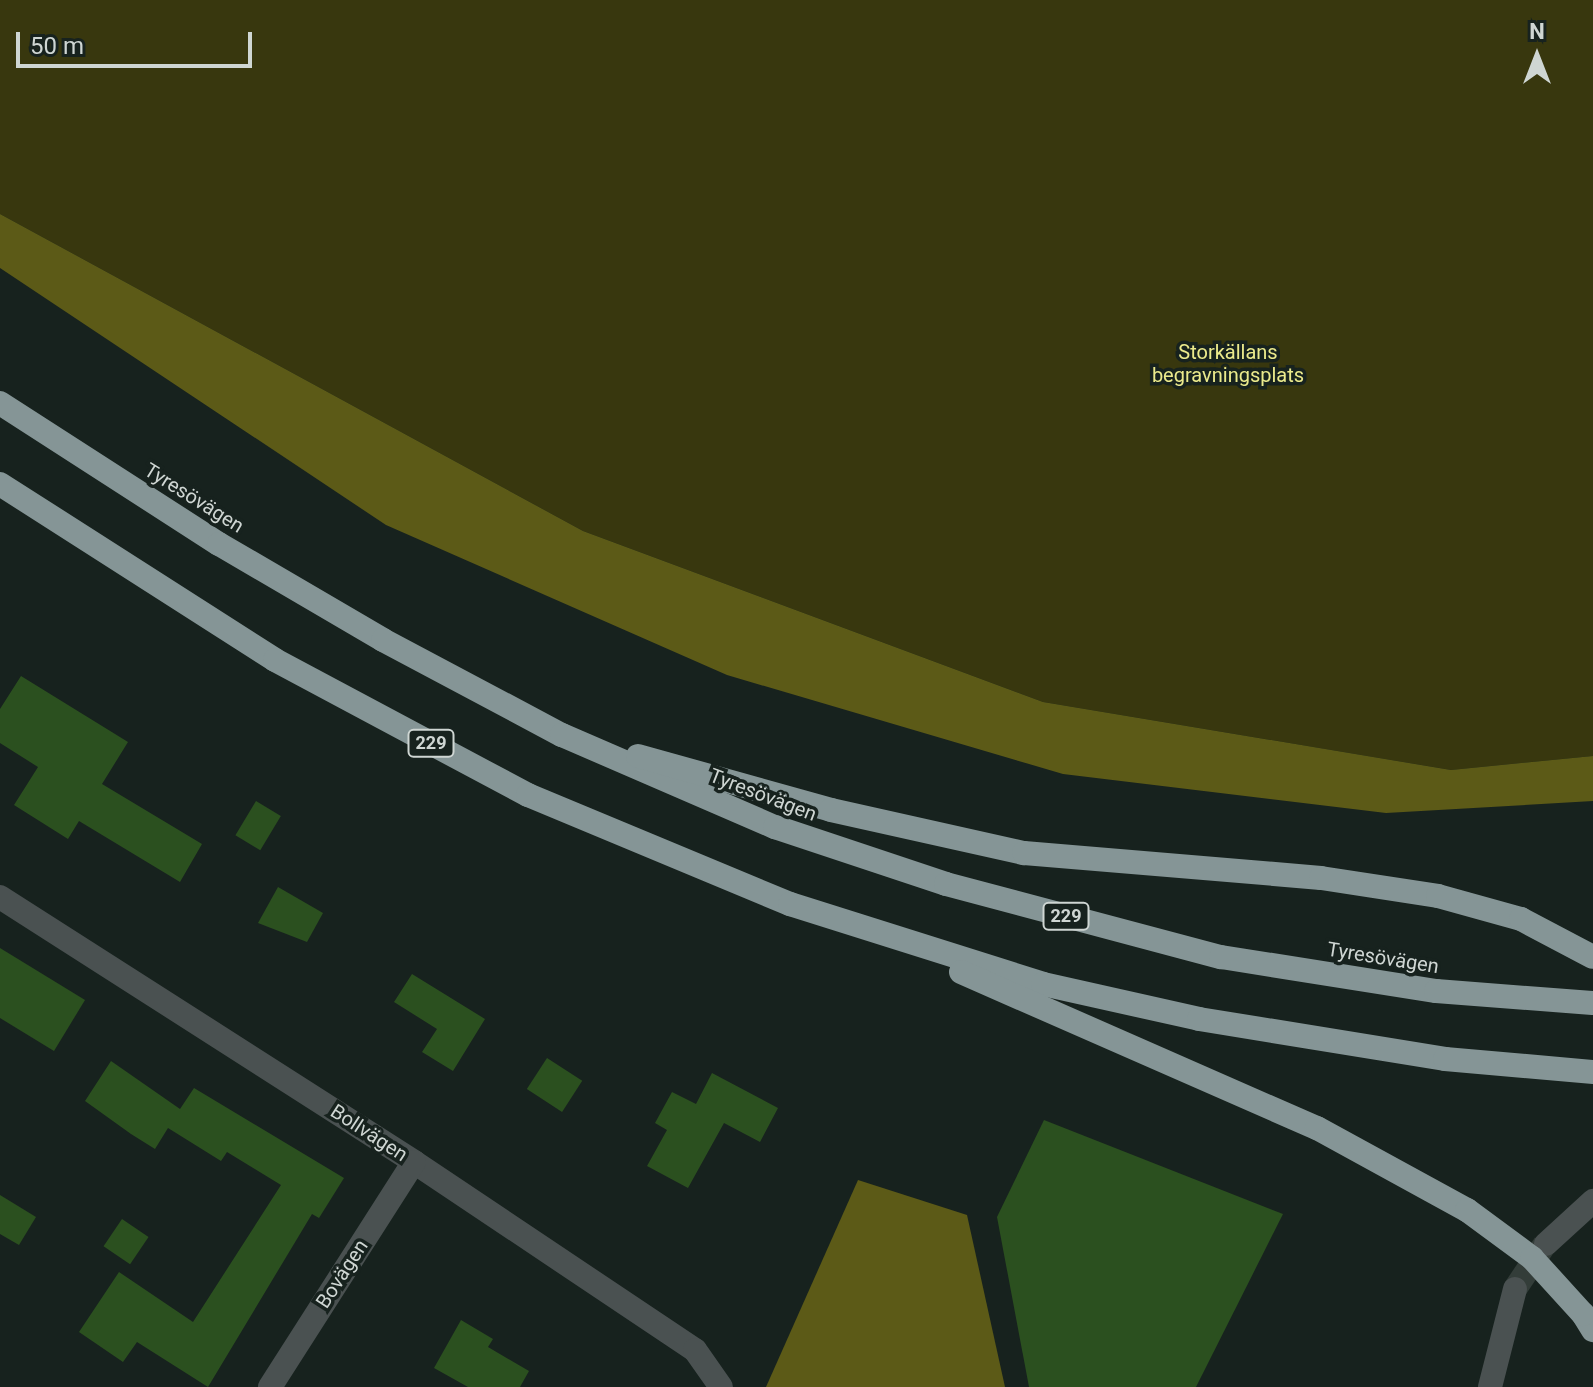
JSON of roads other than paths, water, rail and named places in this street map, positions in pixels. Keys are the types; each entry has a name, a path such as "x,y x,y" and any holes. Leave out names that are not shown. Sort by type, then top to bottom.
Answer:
{"highway":[{"name":"Tyresövägen","path":"0,403 246,560 396,647 562,735 818,841 946,884 1221,957 1436,991 1593,1003"},
{"name":"229","path":"0,484 275,660 528,795 686,863 894,940 1043,984 1297,1038 1593,1072"},
{"path":"562,735 831,810 1024,853 1383,886 1482,907 1540,927 1593,957"},
{"path":"894,940 1044,1012 1317,1128 1467,1210 1532,1258 1588,1322"}],"street":[{"name":"Bollvägen","path":"0,897 414,1162 695,1350 721,1387"},
{"name":"Bovägen","path":"270,1387 414,1162"},
{"path":"1546,1244 1593,1201"},
{"path":"1490,1387 1515,1289"}],"tunnel":[{"path":"1515,1289 1545,1244"}],"park label":[{"name":"Storkällans begravningsplats","path":"1228,364"}]}
